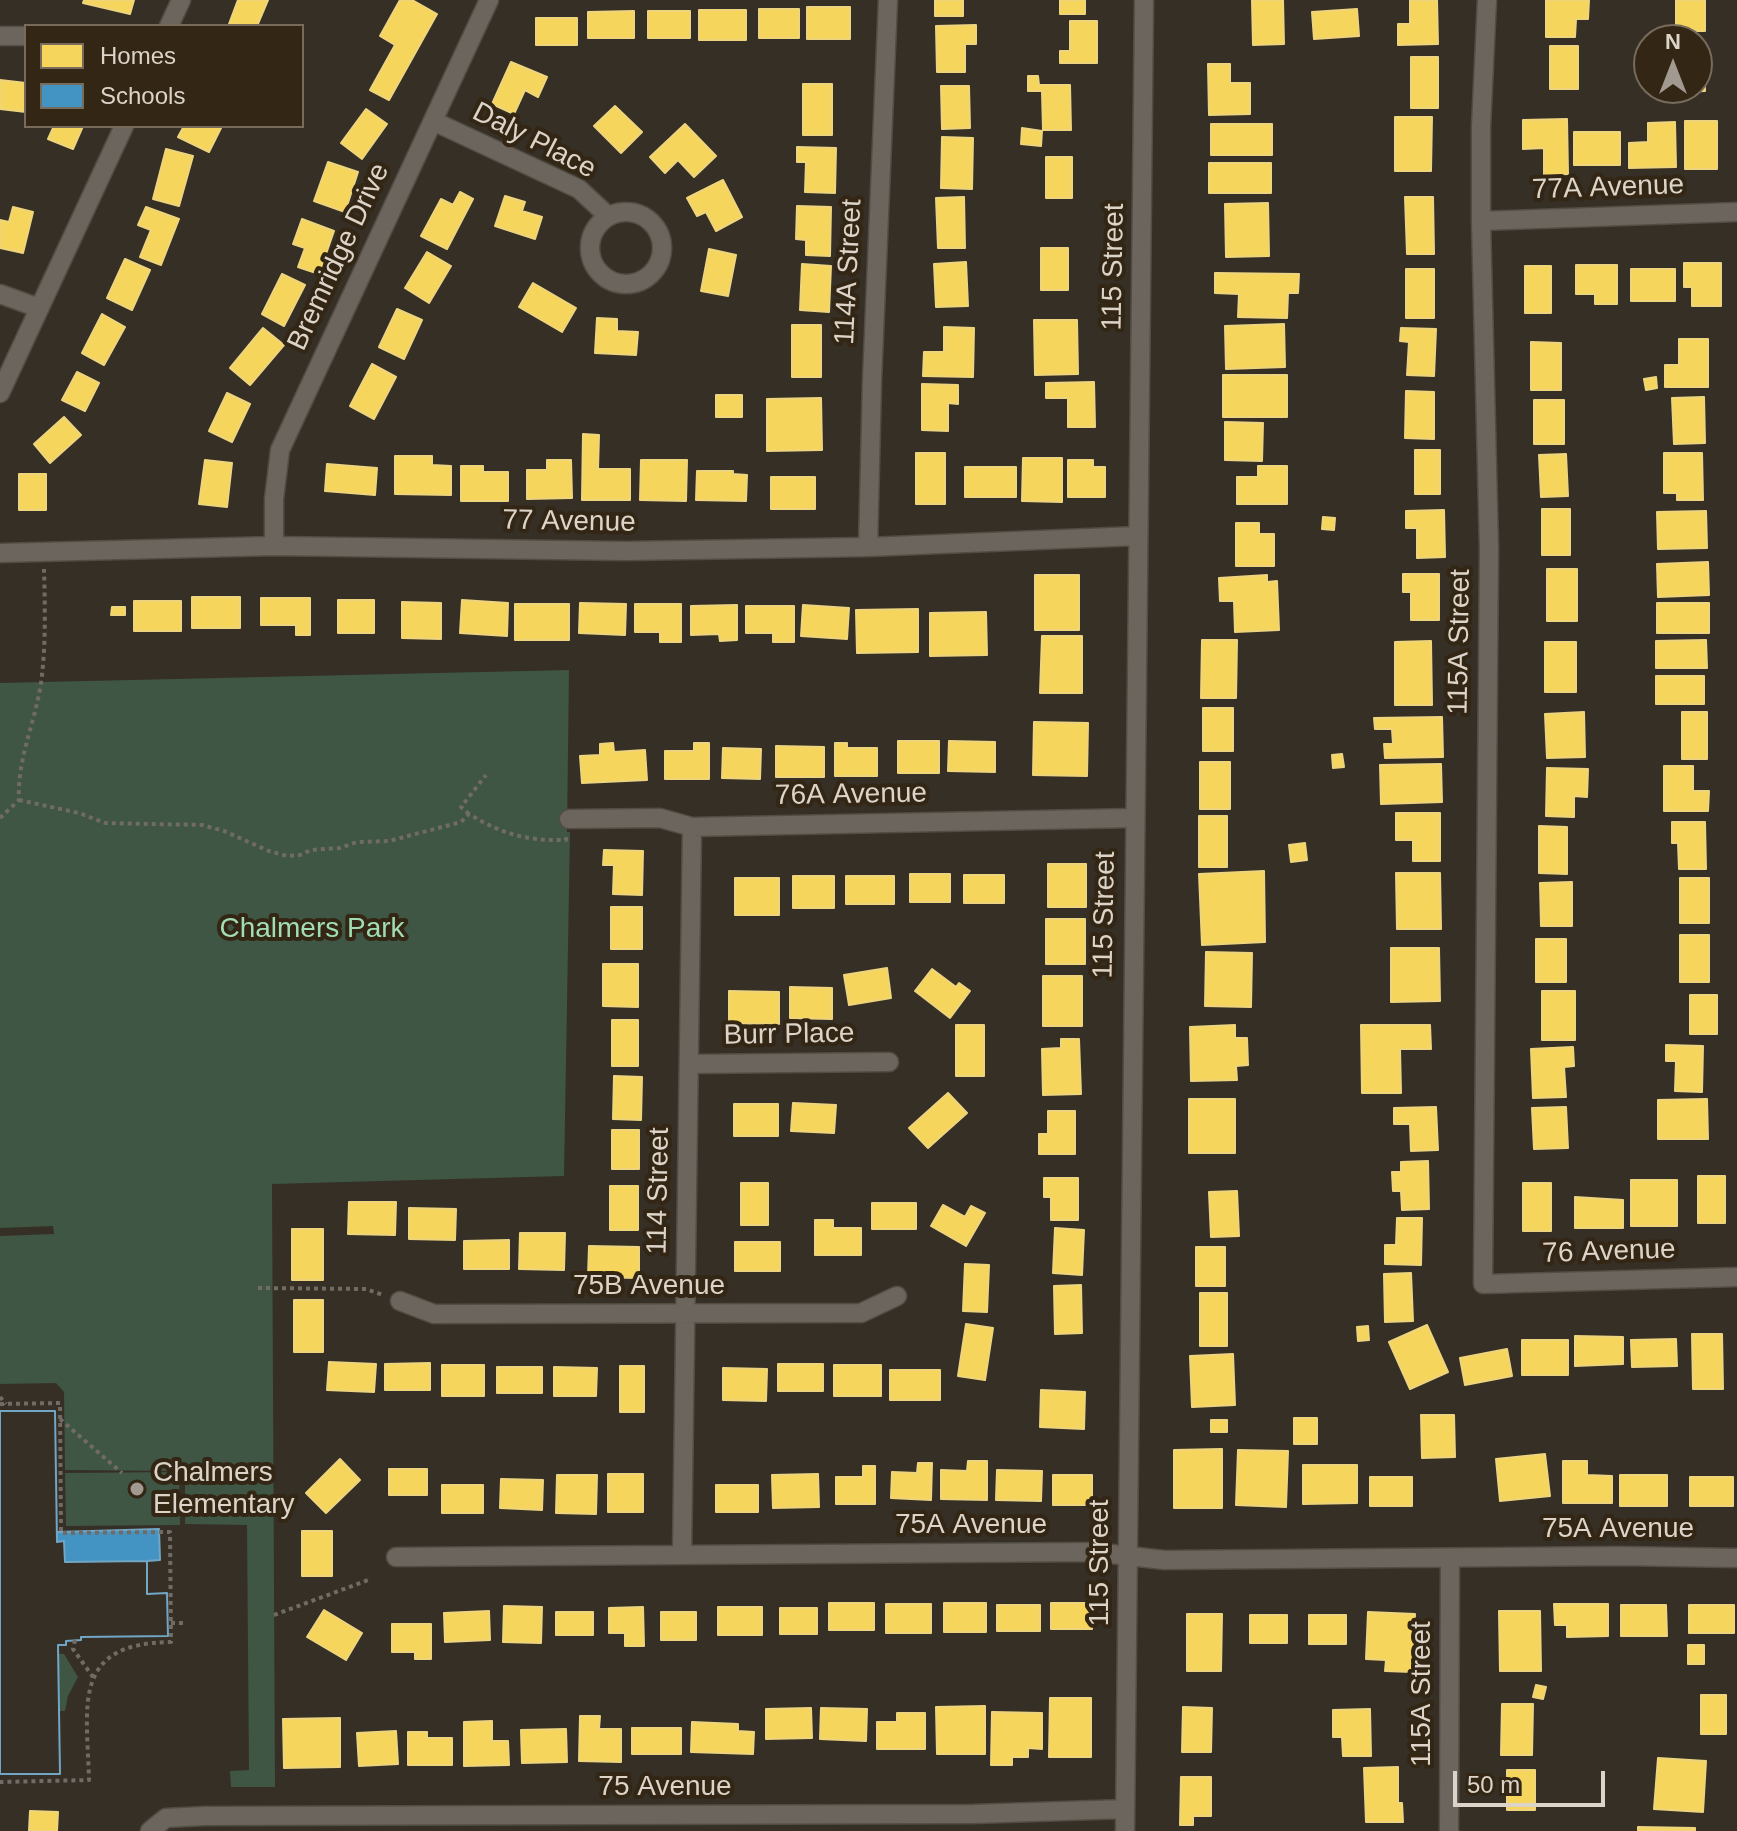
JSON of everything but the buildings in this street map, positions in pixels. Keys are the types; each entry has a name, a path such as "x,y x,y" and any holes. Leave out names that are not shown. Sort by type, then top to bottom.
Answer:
{"street":[{"path":"170,24 181,0"},
{"name":"Bremridge Drive","path":"274,546 274,499 280,450 489,0"},
{"name":"114A Street","path":"868,547 888,0"},
{"name":"115 Street","path":"1125,1831 1144,0"},
{"name":"115A Street","path":"1483,1284 1489,549 1481,127 1487,0"},
{"path":"0,36 24,36"},
{"name":"Daly Place","path":"433,121 579,189 607,215"},
{"path":"0,393 123,128"},
{"name":"Daly Place","path":"631,210 657,226 664,246 658,268 642,282 615,284 591,264 590,235 607,215 631,210"},
{"name":"77A Avenue","path":"1481,221 1737,212"},
{"path":"0,294 39,308"},
{"name":"77 Avenue","path":"0,553 274,546 625,551 868,547 1137,536"},
{"name":"76A Avenue","path":"569,819 660,818 692,827 1134,818"},
{"name":"114 Street","path":"682,1555 692,827"},
{"name":"Burr Place","path":"689,1064 889,1062"},
{"name":"76 Avenue","path":"1483,1284 1737,1277"},
{"name":"75B Avenue","path":"400,1301 434,1314 861,1313 897,1296"},
{"name":"75A Avenue","path":"396,1557 1094,1552 1164,1560 1619,1556 1737,1558"},
{"name":"115A Street","path":"1449,1831 1450,1558"},
{"name":"75 Avenue","path":"150,1831 166,1818 204,1816 973,1814 1125,1809"}],"path":[{"path":"0,818 19,800 22,758 41,681 44,569"},
{"path":"486,775 461,807 503,833 541,841 566,840 569,819"},
{"path":"19,800 79,813 105,823 202,825 287,856 340,848 357,842 389,841 461,822 469,814"},
{"path":"258,1288 366,1289 400,1301"},
{"path":"0,1397 3,1404 60,1403 61,1533 170,1532 171,1623 171,1642 146,1642 128,1647 104,1662 93,1677 87,1700 89,1780 0,1782"},
{"path":"60,1419 122,1473"},
{"path":"274,1615 371,1579"},
{"path":"171,1623 186,1623"},
{"path":"75,1640 73,1649 93,1677"}],"green space":[{"name":"Chalmers Park","path":"569,670 567,832 570,832 564,1176 272,1184 275,1787 231,1787 230,1771 249,1770 247,1525 185,1524 185,1471 65,1470 64,1392 56,1383 0,1384 0,1236 54,1234 53,1226 0,1228 0,683"},
{"path":"179,1472 180,1525 66,1526 65,1473"},
{"path":"58,1654 64,1654 78,1677 68,1696 65,1711 59,1711"}],"place":[{"name":"Chalmers Elementary","path":"137,1489"}]}
